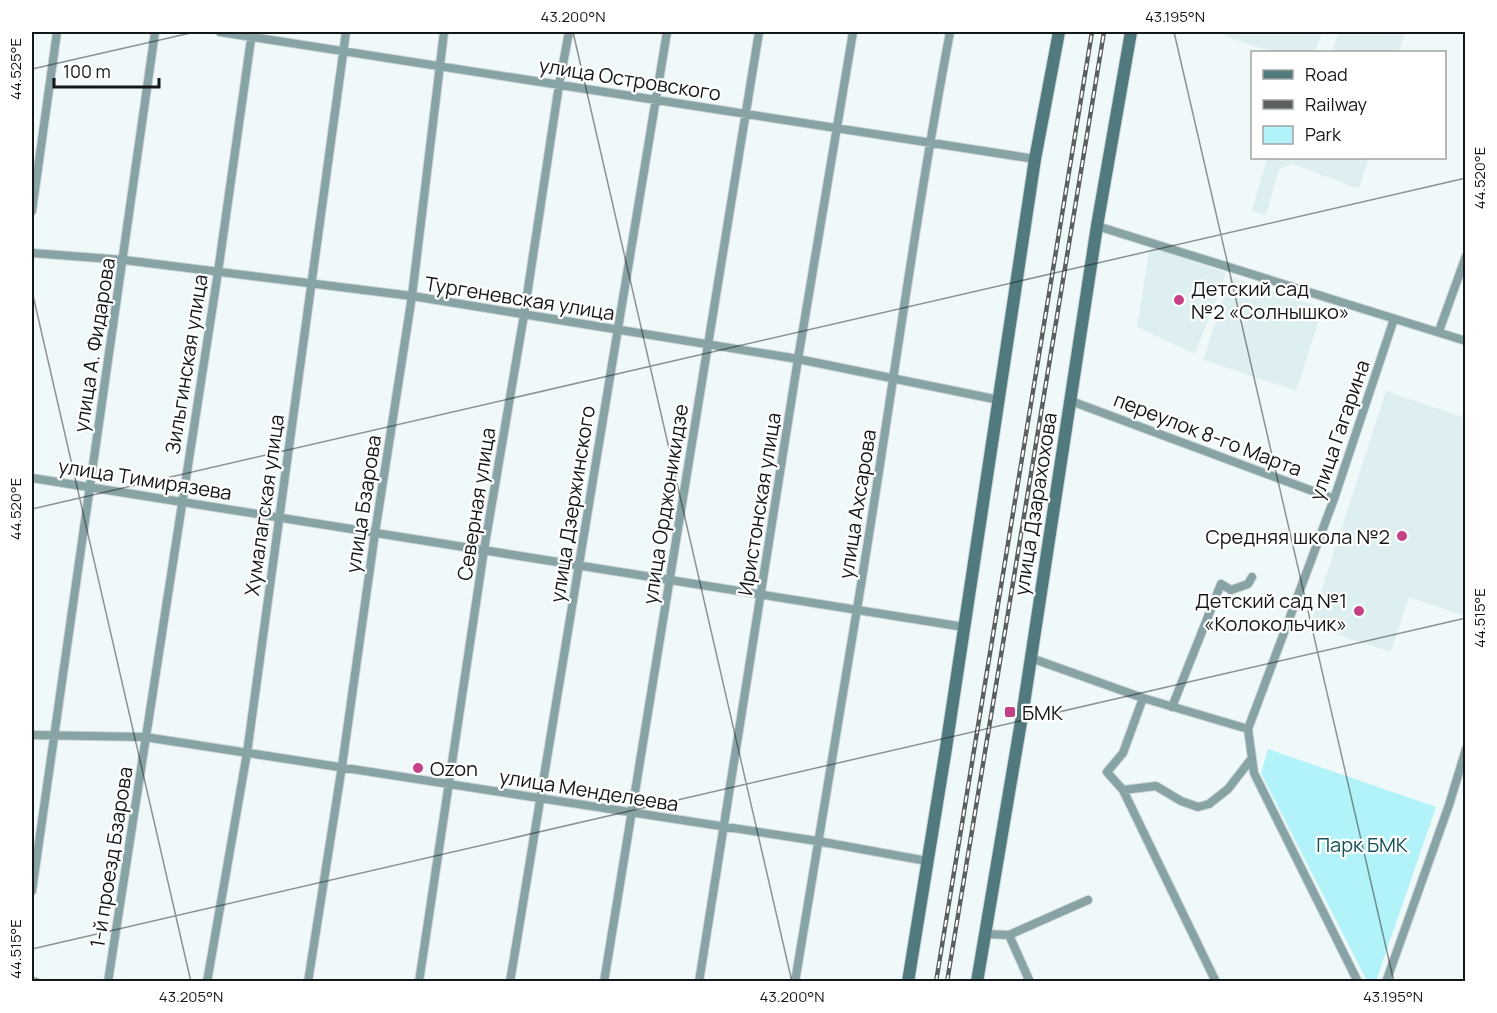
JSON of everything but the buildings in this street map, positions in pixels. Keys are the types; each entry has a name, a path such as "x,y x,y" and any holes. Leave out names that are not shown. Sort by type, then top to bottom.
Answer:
{"street":[{"path":"32,211 57,32"},
{"name":"улица А. Фидарова","path":"32,891 156,32"},
{"name":"улица Островского","path":"220,32 251,34 343,51 746,112 1035,159"},
{"name":"Хумалагская улица","path":"207,981 247,753 346,32"},
{"name":"улица Бзарова","path":"308,981 412,296 444,32"},
{"name":"Северная улица","path":"419,981 484,550 569,32"},
{"name":"улица Дзержинского","path":"510,981 667,32"},
{"name":"улица Орджоникидзе","path":"604,981 759,32"},
{"name":"Иристонская улица","path":"699,981 798,359 853,32"},
{"name":"улица Ахсарова","path":"795,981 857,610 929,143 950,32"},
{"path":"908,981 1035,159 1059,32"},
{"name":"улица Дзарахохова","path":"977,981 1031,658 1097,226 1131,32"},
{"name":"Зильгинская улица","path":"146,736 218,272 251,34"},
{"path":"1097,226 1466,341"},
{"name":"Тургеневская улица","path":"32,253 124,260 412,296 798,359 999,400"},
{"path":"1439,331 1466,256"},
{"name":"улица Гагарина","path":"1358,981 1254,773 1248,729 1334,499 1394,319"},
{"name":"переулок 8-го Марта","path":"1071,400 1334,499"},
{"name":"улица Тимирязева","path":"32,478 964,627"},
{"path":"1172,706 1221,584 1231,590 1248,584 1252,577"},
{"path":"1031,658 1143,698 1248,729"},
{"path":"1143,698 1123,753 1107,772 1123,790 1216,981"},
{"name":"улица Менделеева","path":"32,735 146,736 927,861"},
{"name":"1-й проезд Бзарова","path":"108,981 146,736"},
{"path":"1386,981 1449,805 1466,749"},
{"path":"1123,790 1156,786 1181,801 1198,807 1209,804 1228,789 1252,758"},
{"path":"985,934 1009,935 1088,900"},
{"path":"1009,935 1030,981"}],"shaded area":[{"path":"1227,32 1322,32 1315,51 1270,51 1225,36"},
{"path":"1339,32 1405,32 1399,51 1332,51"},
{"path":"1267,159 1369,159 1360,186 1356,188 1293,164 1279,169 1266,215 1252,211"},
{"name":"Детский сад №2 «Солнышко»","path":"1150,246 1226,273 1195,354 1137,327"},
{"path":"1230,277 1323,308 1296,391 1203,360"},
{"name":"Средняя школа №2","path":"1386,391 1466,418 1465,616 1409,597 1391,652 1310,626"}],"green space":[{"name":"Парк БМК","path":"1268,749 1436,807 1376,981 1367,981 1261,773"}],"railway":[{"path":"936,982 1092,32"},
{"path":"947,982 1104,32"}],"place":[{"name":"Детский сад №2 «Солнышко»","path":"1179,300"},
{"name":"Средняя школа №2","path":"1402,536"},
{"name":"Детский сад №1 «Колокольчик»","path":"1359,611"},
{"name":"БМК","path":"1010,712"},
{"name":"Ozon","path":"418,768"}]}
